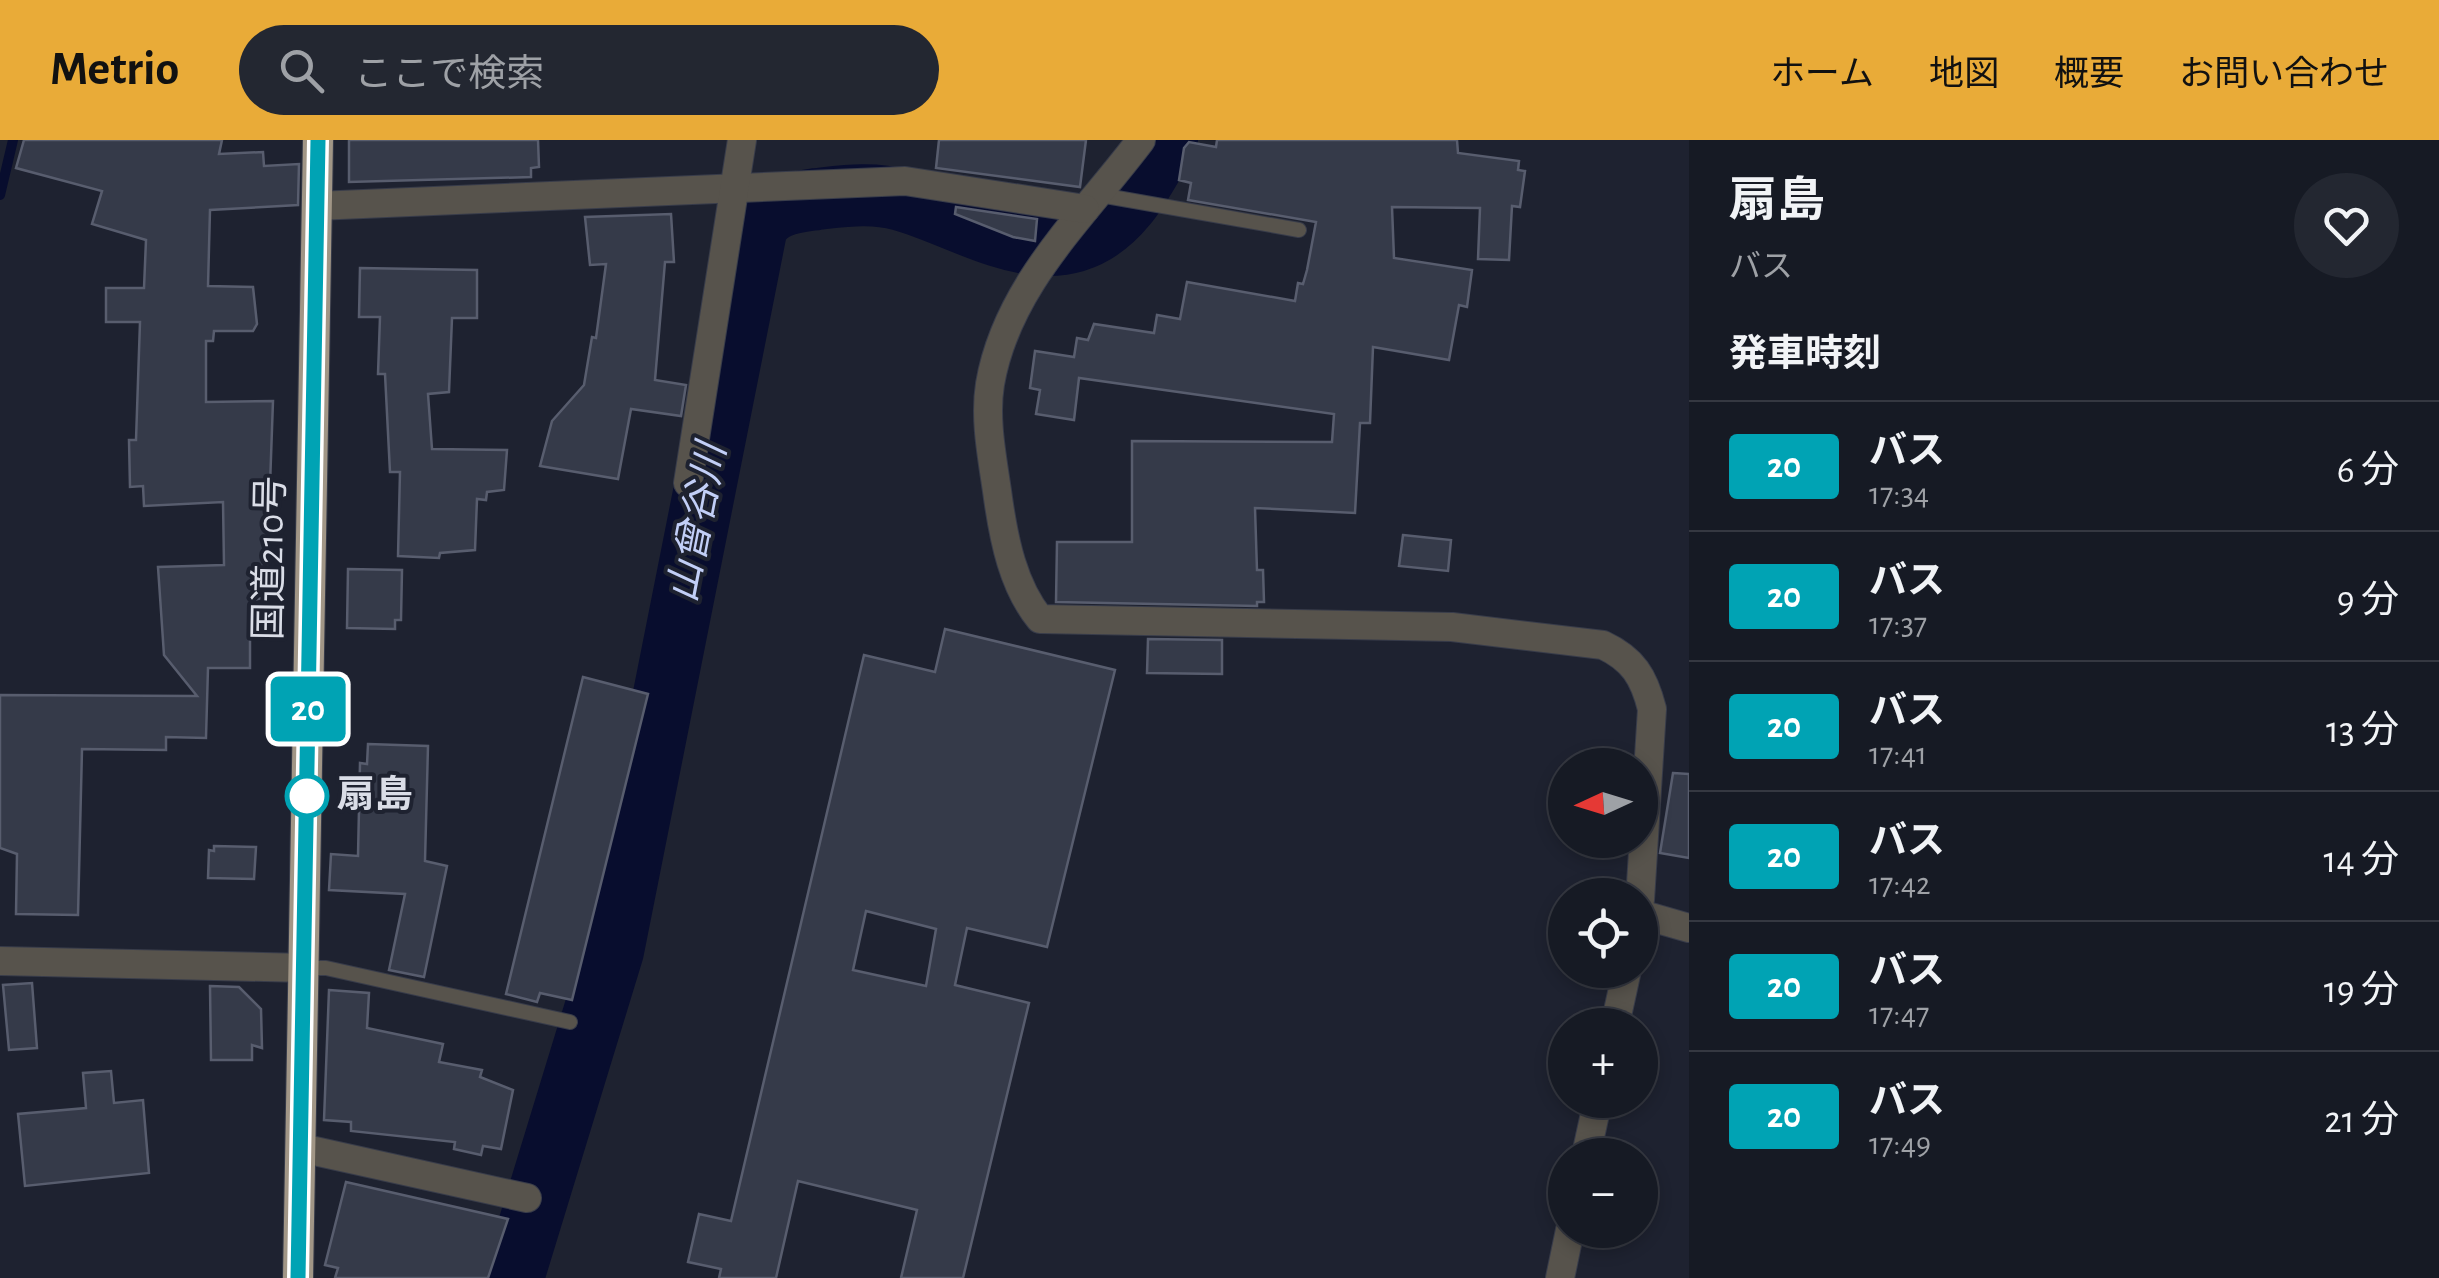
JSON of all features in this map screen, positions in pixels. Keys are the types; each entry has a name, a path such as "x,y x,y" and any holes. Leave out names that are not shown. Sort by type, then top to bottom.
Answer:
{"highway":[{"name":"国道210号","path":"298,1278 318,140"}],"street":[{"path":"688,483 742,140"},
{"path":"1141,140 1101,201 1055,243 1001,339 990,387 990,437 1000,515 1022,597 1040,619 1452,628 1603,646 1625,656 1645,680 1652,709 1641,878"},
{"path":"316,206 905,181 1101,201"},
{"path":"1658,919 1689,928"},
{"path":"0,961 305,968"},
{"path":"301,1148 527,1198"},
{"path":"1560,1278 1566,1248"}],"lane":[{"path":"1101,201 1138,202 1299,230"},
{"path":"305,968 326,968 570,1022"}],"building":[{"path":"24,140 222,140 219,154 263,152 264,166 299,164 298,205 210,210 208,286 253,287 257,324 253,331 214,331 213,341 206,341 206,402 273,401 266,597 250,601 250,668 208,668 206,738 166,737 166,750 82,749 78,915 16,914 17,854 0,848 0,695 197,696 164,655 158,567 224,565 223,502 144,506 143,486 130,487 129,440 136,440 140,322 106,322 106,288 144,288 146,240 92,224 102,191 16,168"},
{"path":"349,140 538,140 539,167 531,168 531,177 349,182"},
{"path":"939,140 1086,140 1080,187 936,168"},
{"path":"1217,140 1457,140 1458,153 1519,161 1518,170 1525,171 1520,207 1512,206 1509,260 1478,259 1480,208 1392,207 1394,258 1472,270 1467,307 1459,305 1449,360 1373,347 1370,423 1360,423 1355,513 1255,508 1257,570 1263,570 1264,602 1257,602 1257,606 1056,602 1057,542 1132,542 1132,441 1332,442 1334,414 1079,378 1074,420 1036,414 1040,390 1030,388 1035,351 1074,357 1077,338 1088,340 1094,324 1154,333 1157,315 1180,319 1187,282 1295,301 1298,283 1303,284 1307,270 1316,222 1188,200 1191,183 1179,180 1184,148 1189,142 1216,147"},
{"path":"956,207 1037,219 1035,241 1013,237 955,214"},
{"path":"671,214 674,262 665,262 655,380 686,385 681,416 631,409 618,479 540,466 552,421 584,385 592,337 596,338 606,264 590,265 585,217"},
{"path":"360,268 477,270 477,318 452,318 449,392 428,394 432,449 507,450 504,490 487,492 486,500 477,499 475,550 440,553 439,558 398,556 400,472 390,472 385,374 378,374 380,317 359,317"},
{"path":"1403,535 1451,540 1448,571 1399,566"},
{"path":"348,569 402,570 401,620 395,620 395,629 347,628"},
{"path":"945,629 1115,670 1047,947 967,928 955,985 1029,1003 963,1278 901,1278 917,1210 798,1181 776,1278 719,1278 721,1269 688,1262 699,1214 731,1221 864,655 935,672","holes":["866,911 936,929 926,986 853,970"]},
{"path":"1148,639 1222,640 1222,674 1147,673"},
{"path":"583,677 648,694 572,1000 540,993 537,1002 506,994"},
{"path":"368,744 428,746 425,861 447,866 424,977 389,970 405,894 329,890 331,854 358,856 360,763 367,764"},
{"path":"1673,773 1689,774 1689,858 1660,853"},
{"path":"214,846 256,847 254,879 208,878 209,850 214,851"},
{"path":"32,983 37,1048 9,1050 3,985"},
{"path":"210,986 239,987 261,1009 262,1048 252,1045 252,1060 211,1060"},
{"path":"329,990 369,993 367,1028 443,1044 439,1062 482,1070 480,1077 513,1090 501,1149 483,1146 481,1155 454,1149 455,1142 351,1131 351,1122 324,1120"},
{"path":"111,1071 114,1103 143,1100 149,1173 25,1186 18,1114 86,1108 83,1073"},
{"path":"346,1182 508,1219 488,1278 335,1278 338,1268 325,1265"}],"waterway":[{"path":"0,195 13,140"},
{"name":"山曾谷川","path":"513,1278 613,951 757,226 769,213 791,204 870,195 901,200 1016,241 1045,245 1073,242 1100,229 1126,205 1167,140"}],"bus line":[{"name":"20","path":"298,1278 318,140"}],"place":[{"name":"扇島","path":"307,796"}]}
